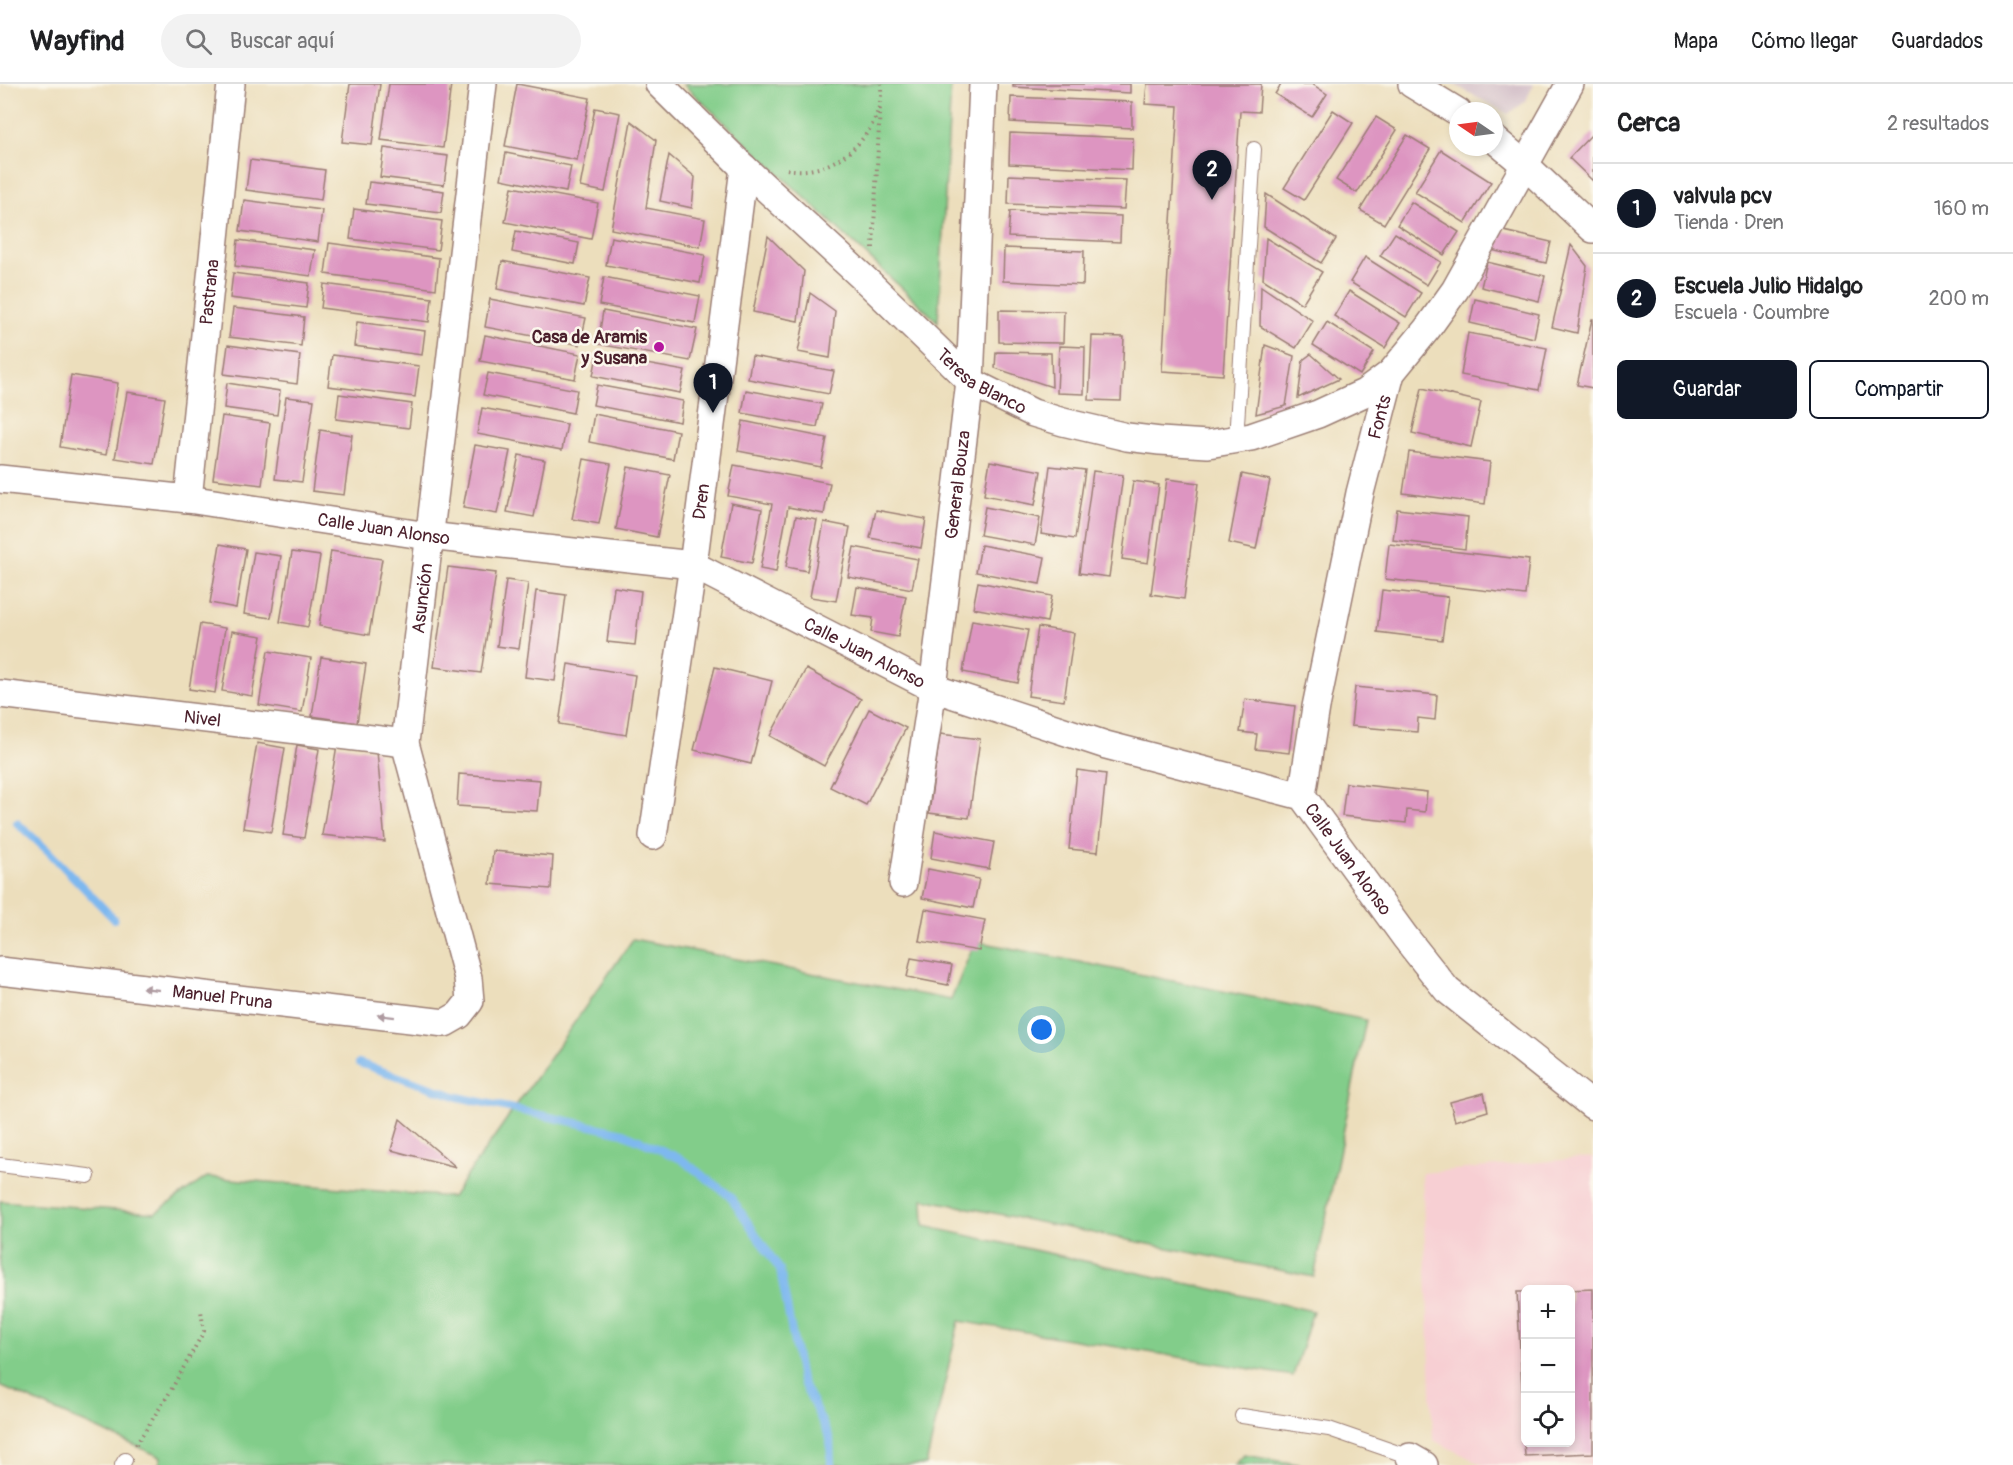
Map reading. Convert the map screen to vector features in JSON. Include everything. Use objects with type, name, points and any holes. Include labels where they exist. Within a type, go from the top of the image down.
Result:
[{"type":"street","name":"Pastrana","points":[[188,499],[231,84]]},
{"type":"street","name":"Asunción","points":[[445,1023],[459,1015],[470,1001],[468,978],[405,743],[483,84]]},
{"type":"street","name":"Teresa Blanco","points":[[659,84],[744,168],[871,285],[970,381],[1034,412],[1063,423],[1095,430],[1160,441],[1208,444],[1236,440],[1273,430],[1347,402],[1364,393],[1391,373]]},
{"type":"street","name":"General Bouza","points":[[903,883],[933,688],[970,381],[983,84]]},
{"type":"street","points":[[1412,84],[1449,107]]},
{"type":"street","name":"Fonts","points":[[1302,796],[1316,707],[1360,493],[1391,373],[1455,290],[1570,84]]},
{"type":"street","points":[[1503,147],[1593,229]]},
{"type":"street","name":"Dren","points":[[653,836],[693,565],[744,168]]},
{"type":"street","name":"Calle Juan Alonso","points":[[0,478],[188,499],[428,536],[693,565],[933,688],[1106,745],[1302,796],[1405,938],[1447,990],[1593,1106]]},
{"type":"street","name":"Nivel","points":[[0,694],[405,743]]},
{"type":"street","name":"Manuel Pruna","points":[[0,971],[445,1023]]},
{"type":"lane","points":[[1236,440],[1254,150]]},
{"type":"lane","points":[[0,1165],[87,1176]]},
{"type":"lane","points":[[1242,1416],[1329,1429],[1417,1461]]},
{"type":"path","points":[[871,285],[881,84]]},
{"type":"path","points":[[779,167],[791,170],[817,168],[842,158],[862,140],[876,118],[881,92]]},
{"type":"path","points":[[124,1463],[170,1392],[204,1331],[201,1311]]},
{"type":"shaded area","points":[[1453,84],[1534,84],[1525,102],[1508,114],[1503,111],[1503,102],[1486,102]]},
{"type":"shaded area","points":[[1593,1157],[1593,1465],[1483,1465],[1433,1440],[1422,1173]]},
{"type":"green space","points":[[683,84],[951,84],[938,322]]},
{"type":"green space","points":[[633,939],[951,1000],[975,941],[1366,1020],[1314,1277],[923,1199],[924,1226],[1313,1311],[1293,1376],[959,1321],[926,1465],[159,1465],[161,1457],[0,1386],[0,1201],[155,1213],[207,1177],[452,1197]]},
{"type":"green space","points":[[1244,1455],[1303,1465],[1235,1465]]},
{"type":"building","points":[[350,84],[380,84],[372,145],[342,142]]},
{"type":"building","points":[[389,84],[451,84],[443,148],[381,140]]},
{"type":"building","points":[[517,84],[590,98],[577,160],[505,146]]},
{"type":"building","points":[[1013,84],[1130,84],[1130,93],[1013,87]]},
{"type":"building","points":[[1147,84],[1261,84],[1259,112],[1240,111],[1223,375],[1162,371],[1178,106],[1145,104]]},
{"type":"building","points":[[1281,84],[1312,84],[1327,94],[1312,117],[1275,94]]},
{"type":"building","points":[[1011,97],[1132,102],[1132,128],[1010,122]]},
{"type":"building","points":[[595,108],[620,113],[605,192],[580,187]]},
{"type":"building","points":[[1333,110],[1353,123],[1304,200],[1284,188]]},
{"type":"building","points":[[1376,117],[1397,130],[1357,193],[1336,180]]},
{"type":"building","points":[[631,121],[656,140],[646,208],[705,219],[700,247],[611,229]]},
{"type":"building","points":[[1010,133],[1133,138],[1132,170],[1009,164]]},
{"type":"building","points":[[1593,133],[1593,181],[1569,158]]},
{"type":"building","points":[[1407,135],[1430,149],[1384,224],[1360,210]]},
{"type":"building","points":[[384,148],[448,156],[444,185],[380,177]]},
{"type":"building","points":[[1441,150],[1491,182],[1465,223],[1415,192]]},
{"type":"building","points":[[506,153],[571,166],[566,192],[501,179]]},
{"type":"building","points":[[669,155],[695,177],[692,208],[660,201]]},
{"type":"building","points":[[250,160],[325,170],[321,200],[246,190]]},
{"type":"building","points":[[1009,175],[1126,180],[1124,209],[1008,204]]},
{"type":"building","points":[[369,182],[444,191],[441,213],[366,204]]},
{"type":"building","points":[[512,187],[598,203],[591,239],[505,222]]},
{"type":"building","points":[[1266,194],[1336,239],[1321,263],[1264,227]]},
{"type":"building","points":[[244,200],[322,210],[318,242],[240,231]]},
{"type":"building","points":[[1411,202],[1459,232],[1444,255],[1397,225]]},
{"type":"building","points":[[354,209],[442,221],[438,250],[350,239]]},
{"type":"building","points":[[1010,211],[1121,216],[1120,242],[1008,237]]},
{"type":"building","points":[[1495,229],[1551,242],[1546,263],[1491,250]]},
{"type":"building","points":[[516,231],[579,243],[575,264],[512,252]]},
{"type":"building","points":[[1395,233],[1441,262],[1427,285],[1380,256]]},
{"type":"building","points":[[768,236],[804,271],[798,321],[753,312]]},
{"type":"building","points":[[611,237],[705,255],[700,283],[606,265]]},
{"type":"building","points":[[1266,238],[1322,272],[1302,304],[1263,279]]},
{"type":"building","points":[[238,240],[315,250],[311,276],[235,266]]},
{"type":"building","points":[[329,243],[439,258],[436,289],[325,274]]},
{"type":"building","points":[[1571,245],[1587,266],[1577,333],[1552,327]]},
{"type":"building","points":[[1004,248],[1084,251],[1083,285],[1003,281]]},
{"type":"building","points":[[1365,257],[1421,293],[1406,317],[1350,282]]},
{"type":"building","points":[[502,261],[590,278],[584,306],[497,289]]},
{"type":"building","points":[[1487,262],[1545,276],[1539,301],[1481,287]]},
{"type":"building","points":[[233,273],[309,283],[306,308],[230,298]]},
{"type":"building","points":[[604,277],[700,296],[695,323],[599,305]]},
{"type":"building","points":[[324,284],[432,298],[429,322],[321,308]]},
{"type":"building","points":[[1261,286],[1313,321],[1296,348],[1260,326]]},
{"type":"building","points":[[1349,291],[1400,323],[1385,348],[1334,316]]},
{"type":"building","points":[[810,293],[835,311],[830,358],[798,352]]},
{"type":"building","points":[[490,299],[586,318],[580,345],[485,327]]},
{"type":"building","points":[[1475,299],[1539,314],[1534,338],[1470,323]]},
{"type":"building","points":[[233,308],[304,317],[301,346],[229,337]]},
{"type":"building","points":[[999,310],[1064,311],[1063,343],[999,342]]},
{"type":"building","points":[[603,311],[697,329],[690,361],[598,344]]},
{"type":"building","points":[[1593,319],[1593,388],[1577,385]]},
{"type":"building","points":[[357,322],[425,331],[422,355],[354,346]]},
{"type":"building","points":[[1327,322],[1374,352],[1360,375],[1313,345]]},
{"type":"building","points":[[1468,333],[1547,348],[1539,390],[1461,375]]},
{"type":"building","points":[[485,335],[580,354],[575,379],[480,361]]},
{"type":"building","points":[[1092,336],[1124,337],[1121,401],[1089,400]]},
{"type":"building","points":[[228,345],[300,355],[297,384],[224,374]]},
{"type":"building","points":[[1265,345],[1294,356],[1286,406],[1256,414]]},
{"type":"building","points":[[1059,346],[1085,347],[1084,394],[1057,393]]},
{"type":"building","points":[[996,352],[1051,353],[1052,387],[995,368]]},
{"type":"building","points":[[1311,354],[1339,379],[1298,398],[1303,360]]},
{"type":"building","points":[[332,355],[419,366],[415,397],[328,386]]},
{"type":"building","points":[[597,355],[685,371],[680,393],[593,376]]},
{"type":"building","points":[[752,356],[834,371],[829,394],[748,379]]},
{"type":"building","points":[[488,373],[577,390],[573,413],[483,395]]},
{"type":"building","points":[[71,375],[118,383],[106,455],[60,447]]},
{"type":"building","points":[[227,383],[280,391],[277,415],[224,408]]},
{"type":"building","points":[[597,385],[683,401],[680,422],[593,405]]},
{"type":"building","points":[[1422,388],[1481,402],[1471,447],[1412,433]]},
{"type":"building","points":[[746,390],[822,404],[817,427],[742,413]]},
{"type":"building","points":[[127,392],[165,398],[154,464],[115,458]]},
{"type":"building","points":[[339,394],[412,404],[409,428],[336,419]]},
{"type":"building","points":[[286,397],[314,400],[302,482],[275,479]]},
{"type":"building","points":[[482,408],[567,424],[562,450],[477,434]]},
{"type":"building","points":[[594,414],[678,431],[673,459],[589,442]]},
{"type":"building","points":[[222,416],[270,423],[262,485],[213,479]]},
{"type":"building","points":[[743,421],[827,438],[821,467],[738,451]]},
{"type":"building","points":[[320,430],[352,435],[344,495],[312,491]]},
{"type":"building","points":[[475,445],[510,451],[497,514],[463,508]]},
{"type":"building","points":[[1409,452],[1490,462],[1485,504],[1403,493]]},
{"type":"building","points":[[519,455],[545,460],[534,517],[507,512]]},
{"type":"building","points":[[584,459],[611,464],[599,524],[572,519]]},
{"type":"building","points":[[990,461],[1041,471],[1035,505],[984,495]]},
{"type":"building","points":[[734,465],[830,483],[824,514],[788,507],[776,572],[760,569],[772,504],[728,496]]},
{"type":"building","points":[[1050,466],[1085,470],[1075,539],[1041,534]]},
{"type":"building","points":[[628,467],[670,475],[657,537],[616,529]]},
{"type":"building","points":[[1093,471],[1123,475],[1109,577],[1079,573]]},
{"type":"building","points":[[1242,474],[1270,480],[1256,549],[1229,543]]},
{"type":"building","points":[[1167,479],[1199,483],[1184,599],[1151,594]]},
{"type":"building","points":[[1133,481],[1159,485],[1148,563],[1122,559]]},
{"type":"building","points":[[731,503],[762,509],[752,563],[721,557]]},
{"type":"building","points":[[985,507],[1040,518],[1035,545],[980,535]]},
{"type":"building","points":[[1397,509],[1468,517],[1465,549],[1393,540]]},
{"type":"building","points":[[876,510],[926,519],[921,548],[870,538]]},
{"type":"building","points":[[796,516],[817,520],[807,571],[786,567]]},
{"type":"building","points":[[824,522],[850,527],[836,601],[810,597]]},
{"type":"building","points":[[220,544],[246,549],[236,608],[210,603]]},
{"type":"building","points":[[1389,544],[1529,560],[1525,595],[1385,579]]},
{"type":"building","points":[[981,545],[1045,557],[1040,584],[976,572]]},
{"type":"building","points":[[854,547],[918,559],[912,589],[848,577]]},
{"type":"building","points":[[331,551],[382,559],[369,635],[319,626]]},
{"type":"building","points":[[254,552],[281,556],[271,618],[244,614]]},
{"type":"building","points":[[292,552],[320,556],[308,627],[280,622]]},
{"type":"building","points":[[448,567],[496,573],[481,673],[434,667]]},
{"type":"building","points":[[506,580],[528,583],[519,649],[497,646]]},
{"type":"building","points":[[978,582],[1052,596],[1047,622],[973,608]]},
{"type":"building","points":[[614,587],[641,591],[635,645],[607,642]]},
{"type":"building","points":[[857,587],[906,596],[898,637],[871,632],[873,618],[852,615]]},
{"type":"building","points":[[1382,590],[1448,597],[1442,640],[1377,632]]},
{"type":"building","points":[[536,591],[566,595],[555,681],[525,677]]},
{"type":"building","points":[[972,620],[1028,630],[1018,683],[963,672]]},
{"type":"building","points":[[200,624],[225,628],[215,693],[189,689]]},
{"type":"building","points":[[1038,627],[1074,633],[1064,701],[1028,696]]},
{"type":"building","points":[[232,631],[262,636],[252,696],[222,691]]},
{"type":"building","points":[[268,651],[311,658],[302,712],[259,705]]},
{"type":"building","points":[[321,657],[366,664],[357,723],[312,716]]},
{"type":"building","points":[[568,664],[635,675],[626,735],[559,724]]},
{"type":"building","points":[[715,667],[772,681],[751,764],[694,750]]},
{"type":"building","points":[[806,669],[861,699],[824,766],[770,736]]},
{"type":"building","points":[[1355,687],[1437,695],[1435,720],[1418,718],[1417,732],[1351,726]]},
{"type":"building","points":[[1245,699],[1295,706],[1289,753],[1255,749],[1257,734],[1240,732]]},
{"type":"building","points":[[869,709],[906,728],[866,805],[830,787]]},
{"type":"building","points":[[940,734],[980,739],[969,818],[929,813]]},
{"type":"building","points":[[257,743],[285,748],[271,832],[243,828]]},
{"type":"building","points":[[297,745],[319,749],[304,838],[283,835]]},
{"type":"building","points":[[337,745],[377,751],[385,842],[322,835]]},
{"type":"building","points":[[1077,770],[1106,774],[1098,852],[1069,849]]},
{"type":"building","points":[[459,774],[540,780],[537,811],[457,806]]},
{"type":"building","points":[[1346,783],[1427,792],[1425,812],[1407,810],[1406,823],[1342,816]]},
{"type":"building","points":[[935,831],[994,842],[989,869],[931,858]]},
{"type":"building","points":[[493,851],[553,856],[551,889],[490,884]]},
{"type":"building","points":[[928,869],[979,879],[973,908],[922,898]]},
{"type":"building","points":[[925,909],[985,920],[979,951],[919,941]]},
{"type":"building","points":[[911,958],[952,965],[948,985],[907,977]]},
{"type":"building","points":[[1484,1093],[1488,1111],[1455,1121],[1450,1102]]},
{"type":"building","points":[[400,1119],[456,1167],[391,1150]]},
{"type":"building","points":[[1593,1289],[1593,1453],[1525,1456],[1524,1447],[1575,1447],[1575,1290]]},
{"type":"building","points":[[1517,1292],[1521,1292],[1521,1368]]},
{"type":"waterway","points":[[17,823],[47,850],[114,919]]},
{"type":"waterway","points":[[359,1063],[458,1097],[623,1133],[681,1159],[730,1196],[780,1270],[801,1379],[830,1438],[831,1465]]},
{"type":"place","name":"Escuela Julio Hidalgo","points":[[1212,200]]},
{"type":"place","name":"Casa de Aramis y Susana","points":[[659,347]]},
{"type":"place","name":"valvula pcv","points":[[713,413]]}]
